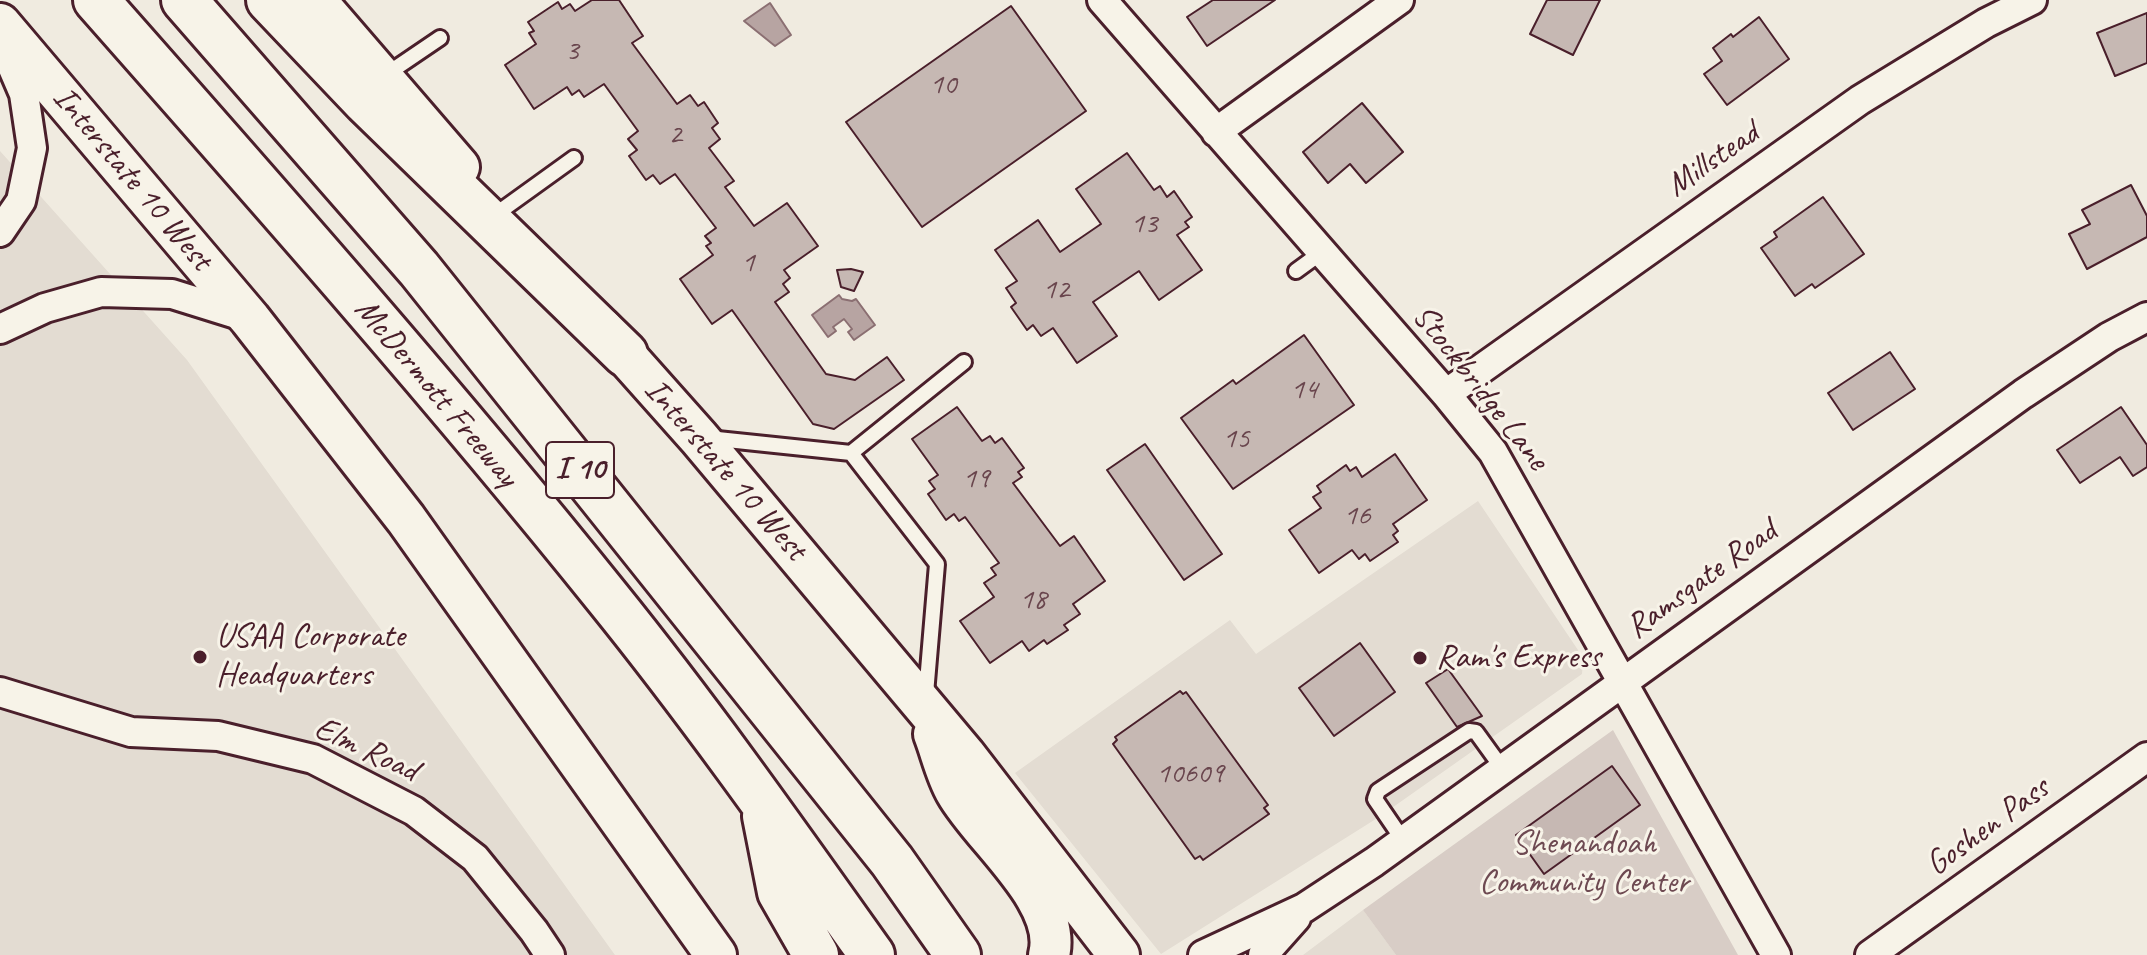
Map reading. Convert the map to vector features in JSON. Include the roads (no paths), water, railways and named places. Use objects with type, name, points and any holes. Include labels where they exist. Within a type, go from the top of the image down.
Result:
[{"type":"highway","name":"McDermott Freeway","points":[[96,0],[397,346],[608,598],[762,802],[872,955]]},
{"type":"highway","name":"McDermott Freeway","points":[[184,0],[419,269],[892,861],[958,955]]},
{"type":"highway","points":[[269,0],[366,102],[625,354]]},
{"type":"highway","points":[[762,802],[780,892],[816,955]]},
{"type":"main road","name":"Interstate 10 West","points":[[315,0],[699,438],[924,706],[1118,950]]},
{"type":"main road","name":"Interstate 10 West","points":[[0,24],[250,319],[415,531],[716,955]]},
{"type":"main road","points":[[924,706],[956,792],[1037,898],[1053,942],[1049,955]]},
{"type":"street","name":"Stockbridge Lane","points":[[1102,0],[1493,452],[1776,955]]},
{"type":"street","points":[[1216,132],[1399,0]]},
{"type":"street","name":"Millstead","points":[[1446,394],[1860,100],[1986,23],[2032,0]]},
{"type":"street","points":[[0,37],[24,94],[32,148],[21,201],[0,232]]},
{"type":"street","points":[[0,329],[45,308],[101,292],[172,294],[250,319]]},
{"type":"street","name":"Ramsgate Road","points":[[1203,955],[1304,908],[2023,394],[2109,337],[2147,317]]},
{"type":"street","name":"Elm Road","points":[[0,692],[131,732],[218,736],[313,759],[414,811],[475,858],[550,955]]},
{"type":"street","name":"Goshen Pass","points":[[1870,955],[2147,757]]},
{"type":"street","name":"Ramsgate Road","points":[[1263,955],[1304,908]]},
{"type":"lane","points":[[381,78],[440,38]]},
{"type":"lane","points":[[499,212],[574,158]]},
{"type":"lane","points":[[1296,271],[1322,252]]},
{"type":"lane","points":[[699,438],[851,453],[964,362]]},
{"type":"lane","points":[[851,453],[937,564],[924,706]]},
{"type":"lane","points":[[1403,840],[1375,799],[1378,791],[1473,731],[1502,768]]},
{"type":"place","name":"USAA Corporate Headquarters","points":[[200,657]]},
{"type":"place","name":"Ram's Express","points":[[1420,658]]},
{"type":"park label","name":"Shenandoah Community Center","points":[[1584,864]]}]
